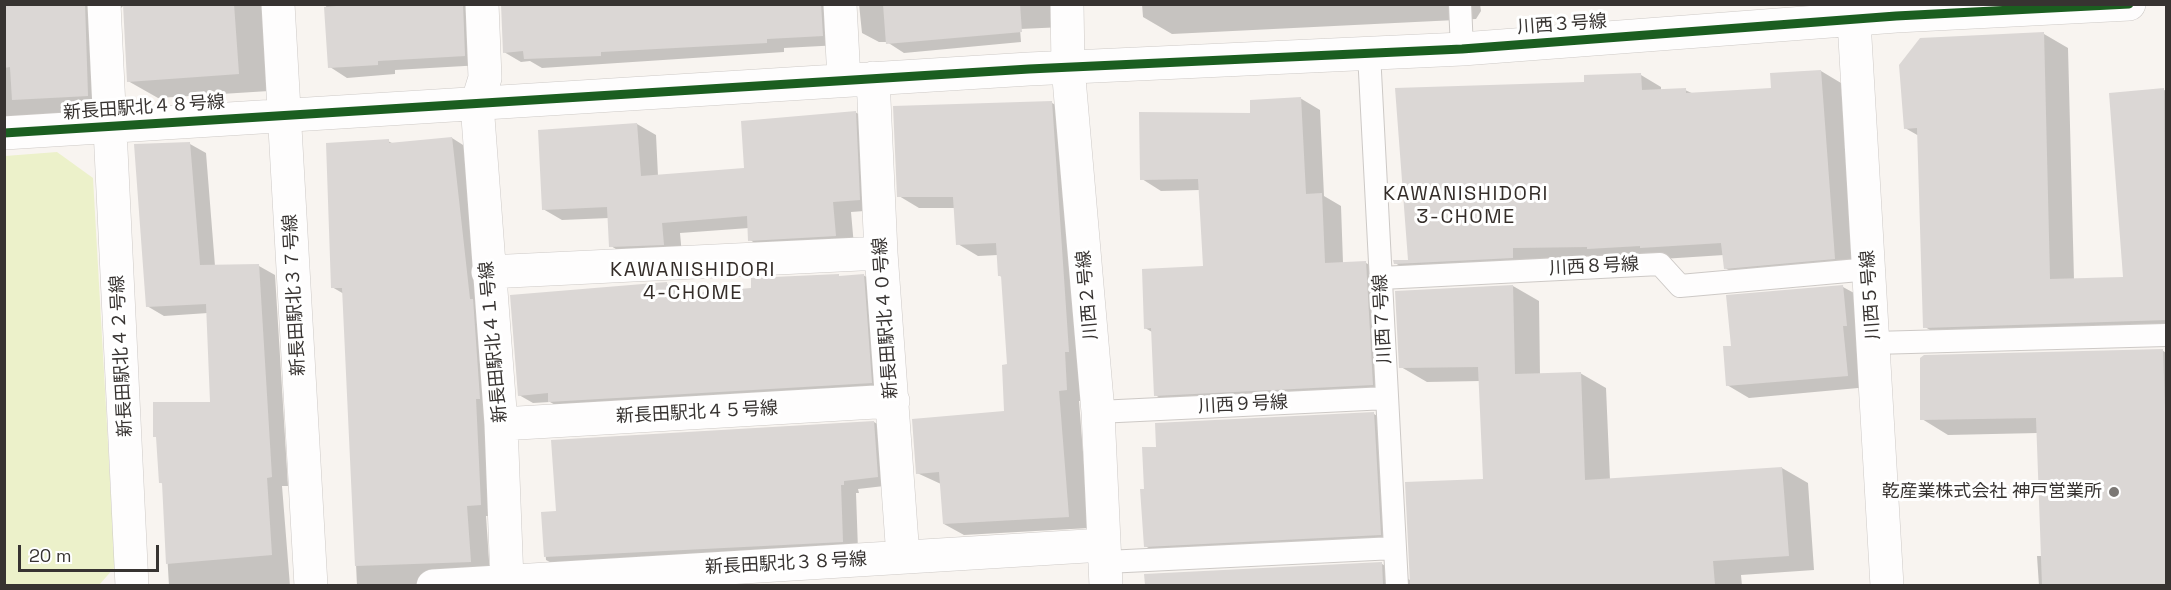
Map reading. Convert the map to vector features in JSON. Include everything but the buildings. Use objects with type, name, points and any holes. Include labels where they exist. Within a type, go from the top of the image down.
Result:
[{"type":"street","name":"新長田駅北４２号線","points":[[104,4],[132,585]]},
{"type":"street","name":"新長田駅北３７号線","points":[[278,4],[311,585]]},
{"type":"street","name":"新長田駅北４１号線","points":[[482,4],[485,78],[477,104],[501,424],[507,581]]},
{"type":"street","name":"新長田駅北４０号線","points":[[840,4],[858,79],[881,253],[903,557]]},
{"type":"street","name":"川西２号線","points":[[1067,4],[1068,66],[1098,412],[1105,564]]},
{"type":"street","name":"川西３号線","points":[[858,79],[1068,66],[1462,49],[1853,13],[1896,16],[2129,4]]},
{"type":"street","name":"川西５号線","points":[[1853,13],[1887,585]]},
{"type":"street","name":"新長田駅北４８号線","points":[[4,133],[858,79]]},
{"type":"street","points":[[488,272],[881,253]]},
{"type":"street","name":"新長田駅北４５号線","points":[[501,424],[893,401]]},
{"type":"street","name":"新長田駅北３８号線","points":[[433,585],[903,557],[1105,564]]},
{"type":"lane","points":[[1460,4],[1462,49]]},
{"type":"lane","name":"川西７号線","points":[[1369,52],[1397,585]]},
{"type":"lane","name":"川西８号線","points":[[1381,278],[1660,264],[1680,286],[1870,269]]},
{"type":"lane","points":[[1874,343],[2166,335]]},
{"type":"lane","name":"川西９号線","points":[[1098,412],[1387,398]]},
{"type":"lane","points":[[1105,564],[1395,548]]},
{"type":"green space","points":[[57,152],[93,178],[115,567],[99,585],[5,586],[5,156]]},
{"type":"cycle path","points":[[4,133],[1029,69],[1462,49],[1896,16],[2129,4]]},
{"type":"place","name":"乾産業株式会社 神戸営業所","points":[[2114,492]]},
{"type":"district","name":"KAWANISHIDORI 3-CHOME","points":[[1466,206]]},
{"type":"district","name":"KAWANISHIDORI 4-CHOME","points":[[693,282]]}]
